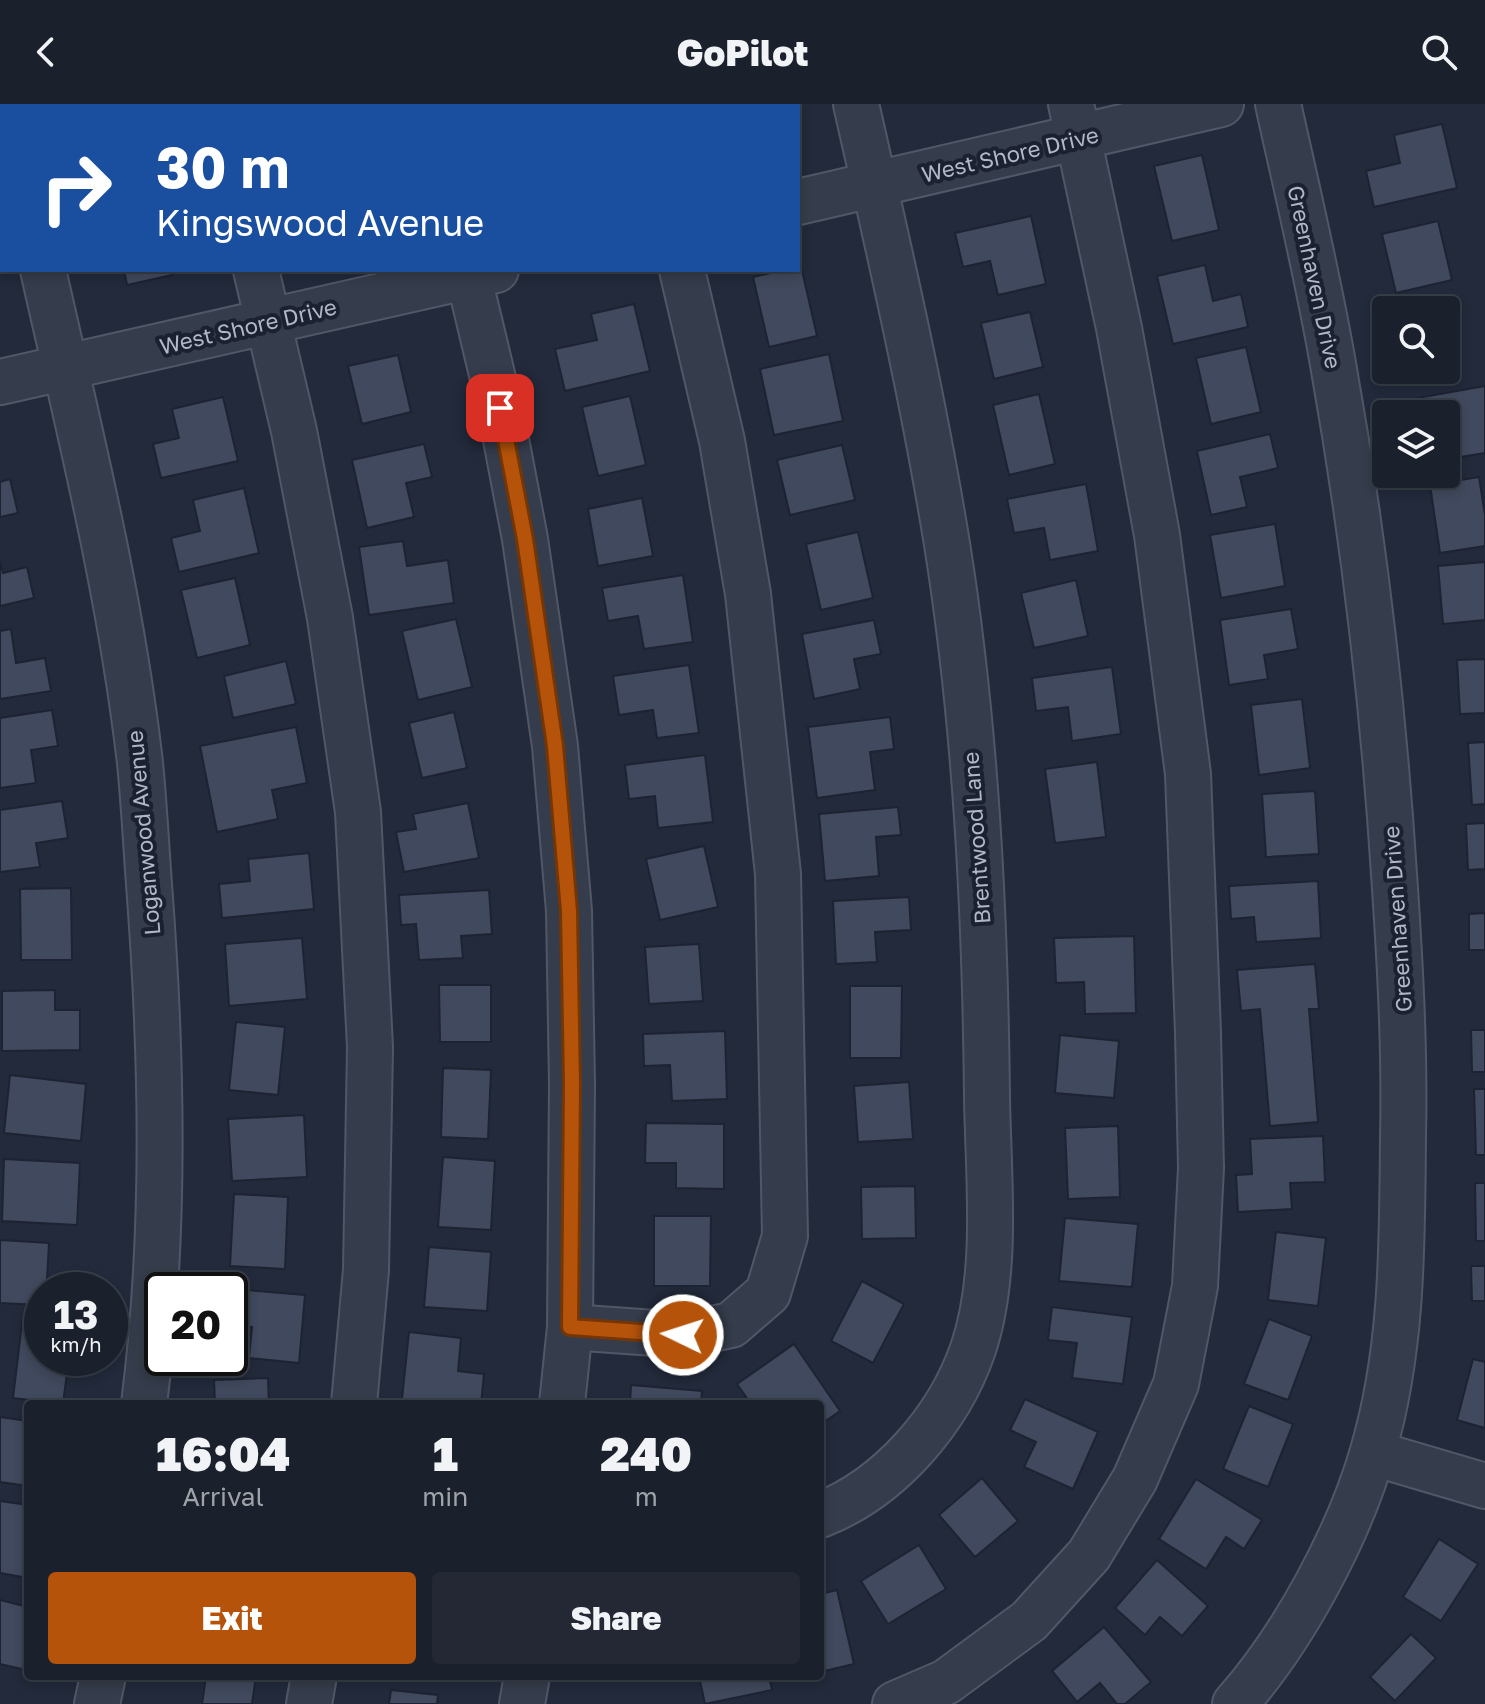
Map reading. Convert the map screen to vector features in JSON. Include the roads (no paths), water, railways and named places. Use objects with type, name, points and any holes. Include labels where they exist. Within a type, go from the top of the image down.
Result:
[{"type":"street","name":"Brentwood Lane","points":[[824,1513],[871,1486],[916,1448],[950,1399],[973,1348],[986,1288],[989,1224],[986,994],[972,761],[961,651],[947,544],[926,432],[856,104]]},
{"type":"street","name":"West Shore Drive","points":[[800,202],[874,185],[1075,121],[1221,104]]},
{"type":"street","name":"Greenhaven Drive","points":[[1235,1704],[1288,1632],[1337,1546],[1373,1453],[1393,1366],[1401,1267],[1403,1023],[1386,752],[1371,611],[1335,376],[1278,104]]},
{"type":"street","points":[[895,1704],[946,1682],[1029,1621],[1089,1555],[1135,1479],[1176,1384],[1195,1286],[1200,1138],[1188,774],[1157,535],[1119,328],[1075,121]]},
{"type":"street","name":"Loganwood Avenue","points":[[43,272],[109,570],[137,748],[154,951],[160,1148],[154,1296],[144,1400]]},
{"type":"street","points":[[256,272],[294,431],[330,618],[358,812],[370,1047],[366,1270],[354,1400]]},
{"type":"street","name":"West Shore Drive","points":[[0,382],[477,272]]},
{"type":"street","points":[[477,272],[525,539],[555,746],[569,911],[572,1084],[570,1327],[562,1400]]},
{"type":"street","points":[[570,1327],[683,1335],[731,1325],[768,1293],[785,1236],[777,858],[748,594],[722,441],[682,272]]},
{"type":"street","points":[[1373,1453],[1485,1486]]},
{"type":"street","points":[[97,1704],[102,1680]]},
{"type":"street","points":[[309,1704],[313,1680]]},
{"type":"street","points":[[522,1704],[526,1680]]}]
